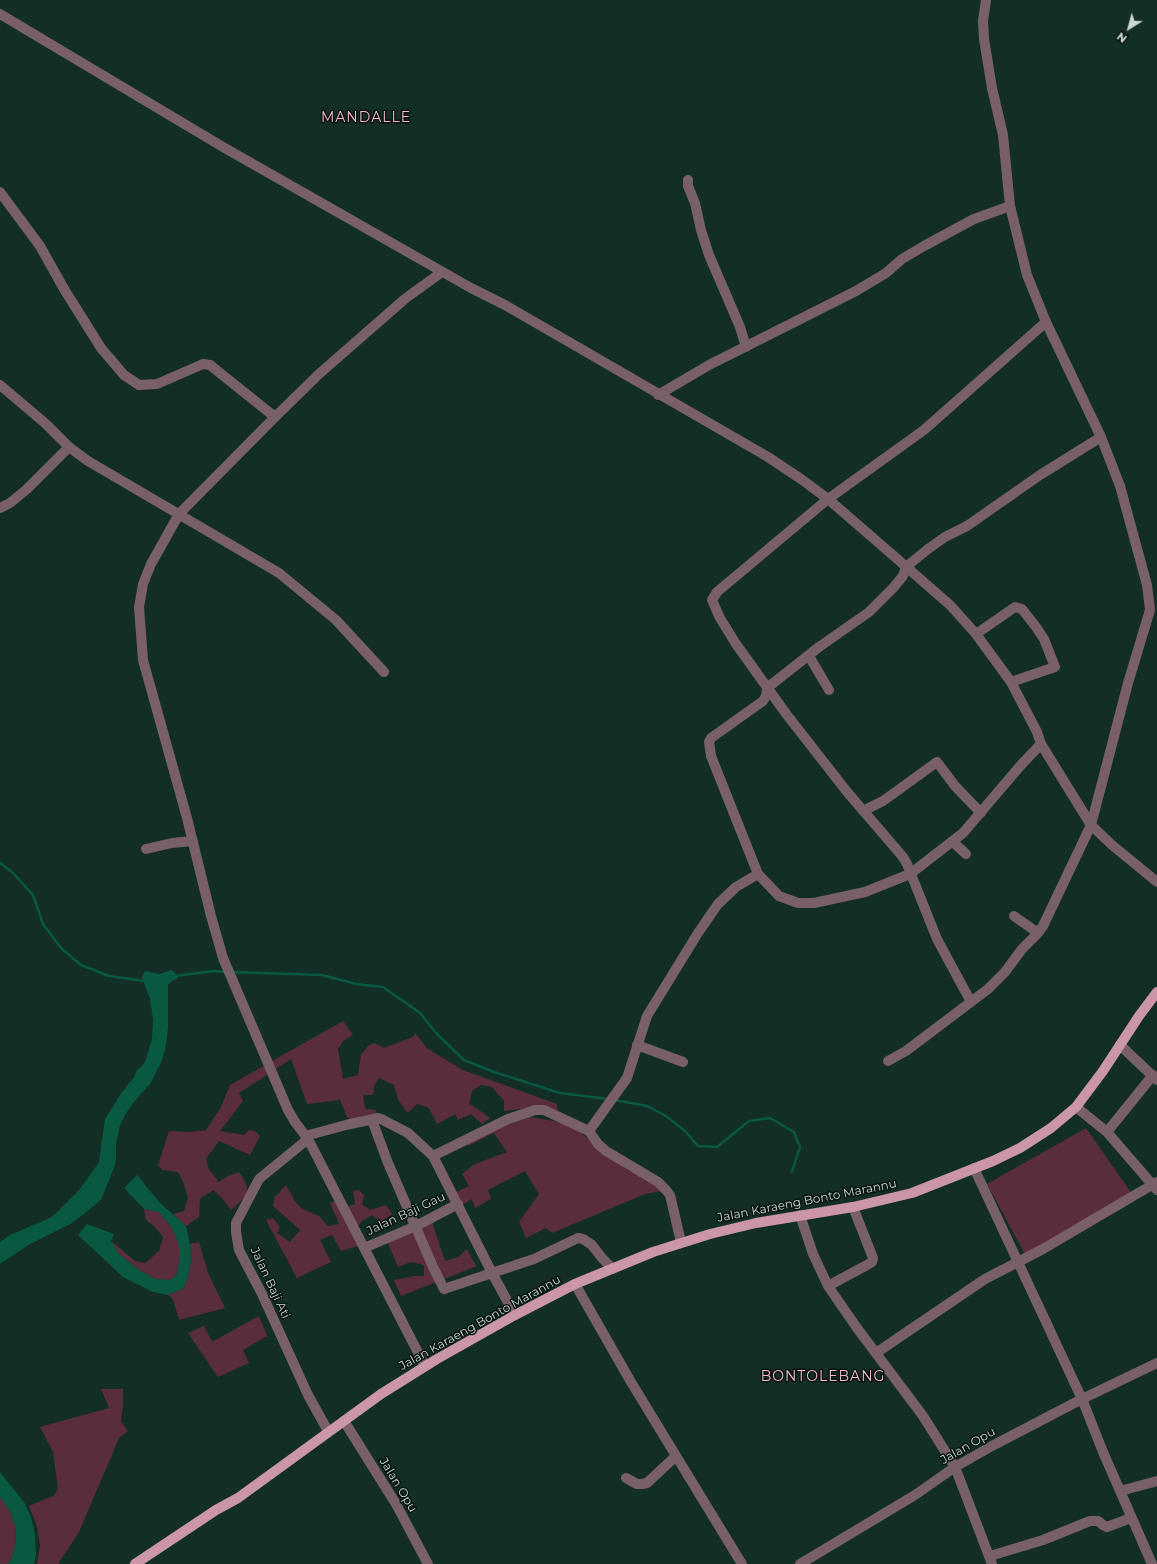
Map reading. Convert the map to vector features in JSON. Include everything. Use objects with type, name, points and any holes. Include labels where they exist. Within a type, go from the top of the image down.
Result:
[{"type":"main road","name":"Jalan Karaeng Bonto Marannu","points":[[135,1564],[238,1498],[369,1402],[425,1366],[515,1315],[575,1284],[681,1242],[756,1223],[853,1207],[912,1193],[1005,1156],[1031,1142],[1076,1107],[1104,1071],[1157,992]]},
{"type":"street","points":[[888,1061],[906,1051],[988,988],[1005,972],[1022,949],[1038,933],[1054,905],[1092,824],[1128,683],[1150,610],[1147,585],[1120,486],[1101,437],[1046,322],[1027,275],[1010,206],[1003,134],[992,88],[984,38],[983,21],[986,0]]},
{"type":"street","points":[[0,14],[223,147],[442,272],[504,305],[768,457],[828,499],[950,605],[976,634],[1011,682],[1037,732],[1041,744],[1092,824],[1112,845],[1157,882]]},
{"type":"street","points":[[688,180],[688,187],[695,203],[701,230],[709,255],[738,322],[746,347]]},
{"type":"street","points":[[0,192],[36,240],[64,289],[101,348],[124,375],[139,385],[157,384],[203,364],[210,365],[275,417]]},
{"type":"street","points":[[658,395],[683,379],[866,285],[924,246],[974,219],[1010,206]]},
{"type":"street","points":[[425,1366],[306,1137],[288,1110],[223,958],[193,841],[143,660],[139,622],[140,597],[147,574],[179,514],[275,417],[364,333],[406,298],[442,272]]},
{"type":"street","points":[[971,1002],[937,939],[903,857],[823,762],[767,688],[736,644],[720,618],[712,600],[717,592],[828,499],[924,430],[1046,322]]},
{"type":"street","points":[[0,385],[46,424],[69,447],[109,474],[279,573],[336,620],[384,672]]},
{"type":"street","points":[[1041,744],[1021,765],[981,813],[953,842],[910,874],[864,892],[814,903],[798,903],[779,896],[758,874],[711,756],[709,742],[714,736],[763,701],[766,696],[767,688],[819,647],[869,612],[894,588],[903,576],[906,566],[934,545],[967,526],[1040,475],[1101,437]]},
{"type":"street","points":[[0,508],[10,504],[27,489],[69,447]]},
{"type":"street","points":[[976,634],[1015,607],[1022,609],[1036,627],[1044,639],[1055,667],[1011,682]]},
{"type":"street","points":[[809,656],[829,690]]},
{"type":"street","points":[[863,811],[883,801],[937,762],[955,786],[981,813]]},
{"type":"street","points":[[146,848],[193,841]]},
{"type":"street","points":[[953,842],[966,854]]},
{"type":"street","points":[[589,1131],[627,1078],[647,1016],[698,933],[718,904],[736,887],[758,874]]},
{"type":"street","points":[[1014,916],[1038,933]]},
{"type":"street","points":[[638,1045],[683,1062]]},
{"type":"street","points":[[1107,1132],[1155,1078],[1120,1046]]},
{"type":"street","points":[[876,1353],[975,1285],[1156,1185],[1107,1132],[1076,1107]]},
{"type":"street","points":[[433,1156],[508,1119],[536,1110],[548,1112],[589,1131],[598,1144],[606,1151],[658,1182],[670,1195],[681,1242]]},
{"type":"street","points":[[306,1137],[378,1118],[388,1121],[408,1133],[433,1156],[492,1274],[515,1315]]},
{"type":"street","points":[[372,1120],[388,1163],[444,1289],[534,1259],[578,1238],[583,1238],[592,1244],[602,1258],[613,1269]]},
{"type":"street","name":"Jalan Baji Ati","points":[[306,1137],[259,1179],[236,1223],[236,1232],[239,1250],[262,1294],[308,1395],[328,1431]]},
{"type":"street","points":[[974,1168],[1082,1399],[1102,1452],[1152,1564]]},
{"type":"street","name":"Jalan Baji Gau","points":[[364,1248],[416,1226],[458,1204]]},
{"type":"street","points":[[828,1286],[872,1262],[873,1258],[853,1207]]},
{"type":"street","points":[[800,1215],[813,1254],[828,1286],[856,1328],[924,1416],[955,1467],[991,1560],[1090,1521],[1098,1521],[1103,1526],[1107,1527],[1131,1518]]},
{"type":"street","points":[[575,1284],[676,1456],[742,1564]]},
{"type":"street","name":"Jalan Opu","points":[[800,1564],[914,1495],[955,1467],[992,1446],[1082,1399],[1157,1363]]},
{"type":"street","name":"Jalan Opu","points":[[344,1421],[396,1504],[428,1564]]},
{"type":"street","points":[[626,1478],[637,1484],[646,1483],[676,1456]]},
{"type":"street","points":[[1120,1491],[1157,1481]]},
{"type":"shaded area","points":[[172,970],[177,975],[177,979],[168,985],[168,1029],[165,1050],[161,1063],[150,1084],[134,1102],[120,1125],[116,1144],[115,1165],[101,1200],[70,1224],[30,1244],[0,1264],[0,1242],[10,1235],[50,1218],[80,1189],[99,1162],[105,1119],[136,1072],[145,1062],[152,1039],[153,1020],[150,999],[142,978],[145,971],[159,974]]},
{"type":"shaded area","points":[[343,1021],[353,1035],[343,1041],[338,1049],[343,1079],[358,1075],[361,1055],[368,1046],[374,1043],[384,1048],[413,1037],[415,1033],[428,1049],[463,1070],[557,1104],[558,1113],[529,1108],[504,1111],[504,1101],[492,1087],[481,1085],[472,1091],[469,1103],[490,1118],[482,1124],[471,1114],[458,1120],[455,1114],[437,1124],[429,1108],[417,1104],[408,1113],[398,1100],[394,1085],[379,1078],[374,1086],[373,1095],[363,1095],[365,1109],[376,1110],[375,1119],[361,1116],[355,1123],[347,1117],[340,1100],[307,1104],[291,1059],[239,1093],[243,1101],[220,1131],[244,1135],[249,1130],[255,1131],[260,1136],[250,1155],[219,1141],[206,1159],[209,1169],[219,1182],[228,1176],[239,1172],[246,1183],[248,1194],[231,1210],[223,1199],[213,1190],[200,1199],[199,1217],[186,1226],[173,1214],[184,1211],[188,1198],[184,1184],[178,1172],[162,1170],[158,1165],[169,1131],[189,1132],[206,1130],[221,1107],[230,1085]]},
{"type":"shaded area","points":[[524,1116],[572,1124],[597,1147],[629,1171],[651,1179],[667,1190],[645,1194],[552,1233],[546,1228],[526,1238],[519,1222],[539,1194],[525,1171],[488,1190],[491,1199],[475,1208],[472,1199],[456,1209],[450,1195],[469,1186],[462,1174],[475,1164],[507,1152],[494,1133],[468,1146],[465,1138]]},
{"type":"shaded area","points":[[1086,1128],[1132,1194],[1025,1254],[987,1184]]},
{"type":"shaded area","points":[[137,1175],[159,1202],[186,1226],[191,1258],[189,1273],[184,1288],[168,1295],[153,1292],[123,1277],[78,1235],[87,1224],[114,1234],[111,1241],[118,1253],[139,1270],[155,1279],[170,1280],[177,1275],[179,1244],[172,1228],[159,1212],[144,1209],[124,1188]]},
{"type":"shaded area","points":[[286,1185],[295,1201],[302,1209],[319,1216],[328,1226],[339,1224],[330,1203],[338,1199],[343,1208],[355,1204],[353,1191],[359,1190],[364,1195],[362,1205],[371,1210],[386,1205],[392,1214],[381,1222],[372,1215],[362,1221],[352,1233],[362,1245],[341,1251],[332,1235],[320,1240],[331,1262],[297,1278],[266,1220],[273,1218],[280,1227],[277,1233],[290,1242],[300,1230],[273,1206],[274,1198]]},
{"type":"shaded area","points":[[144,1209],[159,1212],[172,1228],[179,1244],[177,1275],[170,1280],[155,1279],[139,1270],[118,1253],[111,1241],[135,1261],[145,1263],[159,1251],[163,1237],[154,1226],[146,1220]]},
{"type":"shaded area","points":[[432,1222],[445,1261],[458,1257],[467,1249],[477,1266],[401,1296],[394,1280],[414,1276],[424,1276],[424,1265],[411,1262],[398,1267],[387,1241]]},
{"type":"shaded area","points":[[199,1242],[208,1273],[225,1308],[179,1320],[173,1299],[168,1295],[184,1288],[189,1273],[191,1259],[190,1244]]},
{"type":"shaded area","points":[[259,1316],[267,1336],[243,1350],[249,1363],[218,1377],[188,1333],[204,1326],[212,1342]]},
{"type":"shaded area","points":[[101,1389],[123,1389],[121,1421],[128,1431],[119,1438],[79,1532],[58,1564],[37,1564],[40,1546],[37,1526],[29,1506],[53,1496],[58,1489],[53,1452],[40,1427],[109,1408]]},
{"type":"shaded area","points":[[0,1472],[24,1502],[31,1517],[35,1534],[36,1555],[34,1564],[8,1564],[14,1551],[16,1538],[15,1526],[10,1511],[0,1497]]},
{"type":"shaded area","points":[[0,1497],[10,1511],[15,1526],[16,1538],[14,1551],[8,1564],[0,1564]]},
{"type":"waterway","points":[[0,863],[12,872],[33,895],[43,924],[61,948],[81,965],[109,976],[145,981]]},
{"type":"waterway","points":[[175,976],[213,971],[226,972]]},
{"type":"waterway","points":[[231,972],[322,975],[356,984],[383,987],[420,1013],[437,1034],[464,1060],[494,1072],[560,1093],[608,1099]]},
{"type":"waterway","points":[[615,1100],[647,1106],[666,1116],[685,1131],[698,1146],[717,1147],[749,1121],[770,1118],[794,1132],[800,1147],[792,1172]]},
{"type":"district","name":"MANDALLE","points":[[366,118]]},
{"type":"district","name":"BONTOLEBANG","points":[[823,1377]]}]
